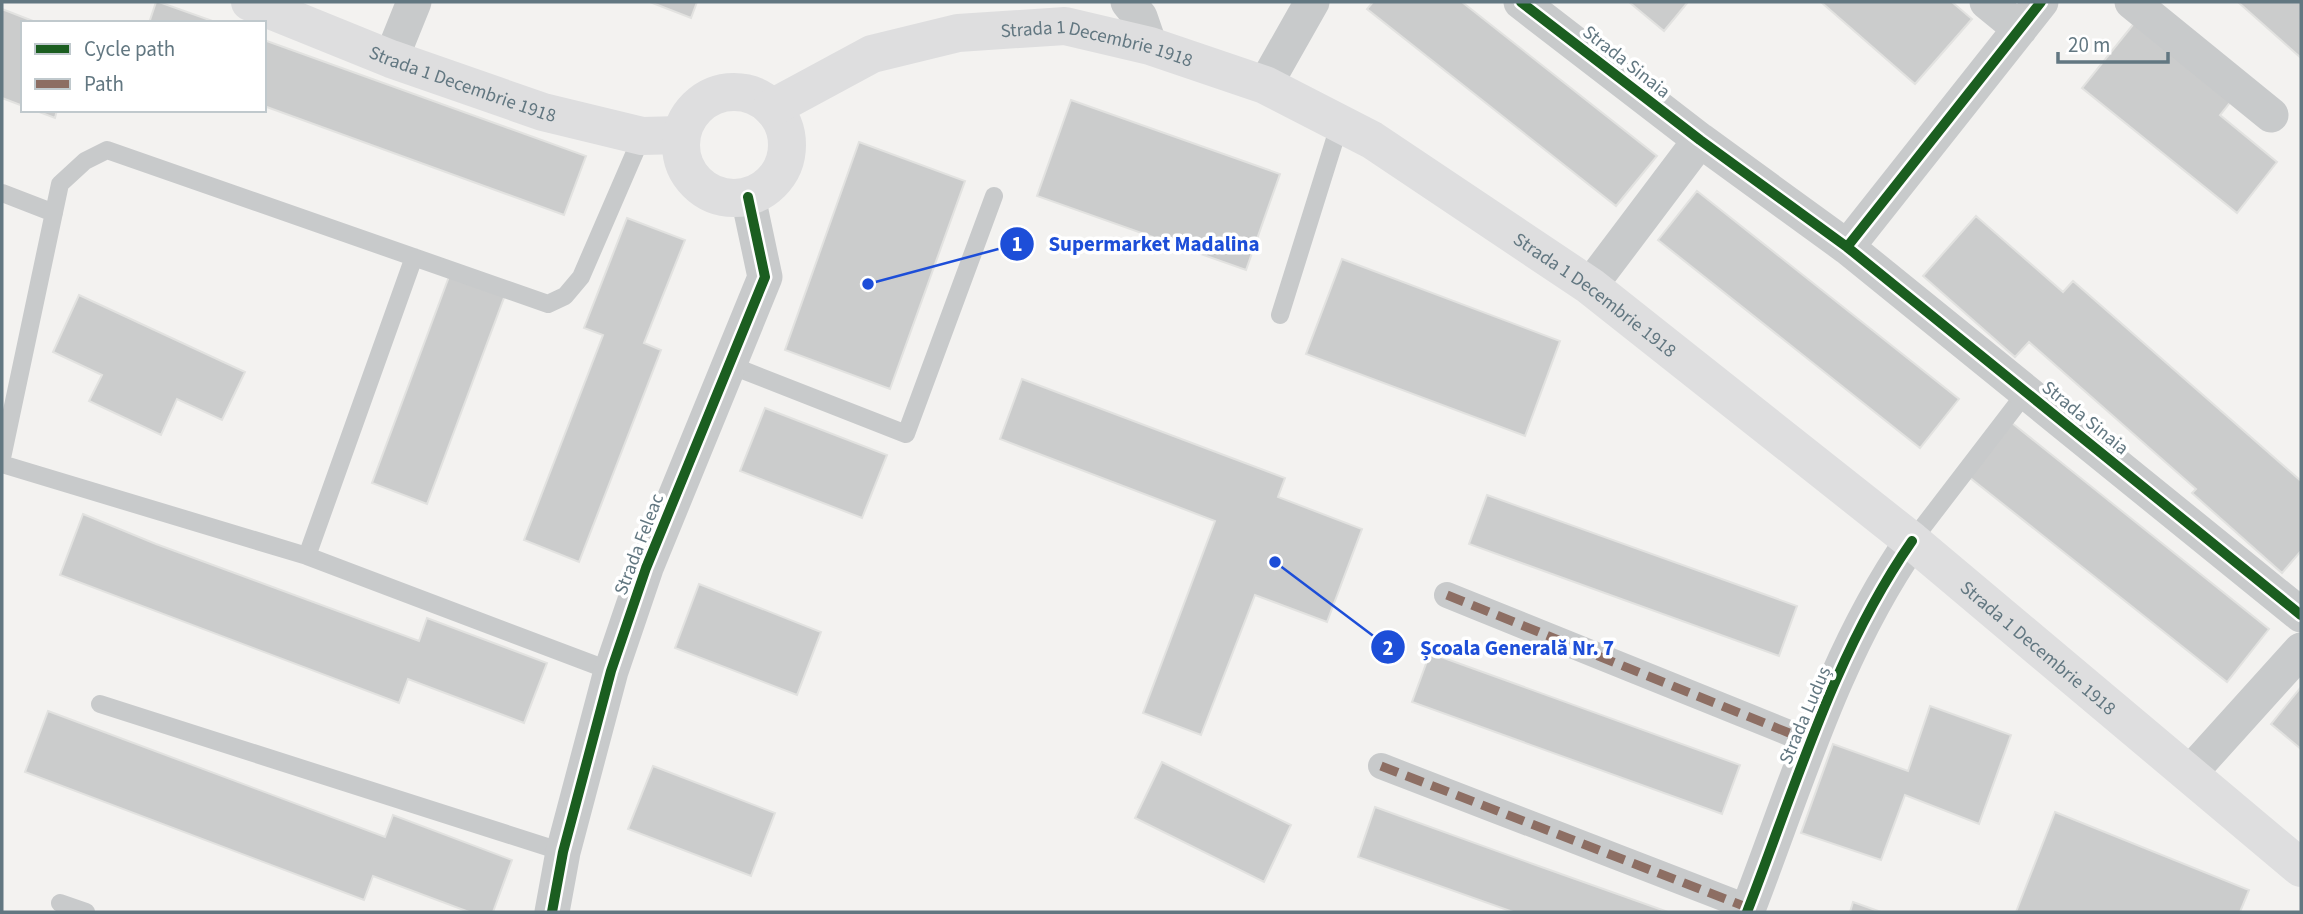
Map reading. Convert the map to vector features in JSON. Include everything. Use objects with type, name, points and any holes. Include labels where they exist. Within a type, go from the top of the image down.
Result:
[{"type":"main road","name":"Strada 1 Decembrie 1918","points":[[250,2],[391,59],[543,111],[642,136],[681,135]]},
{"type":"main road","name":"Strada 1 Decembrie 1918","points":[[772,108],[872,54],[958,33],[1065,26],[1150,46],[1265,85],[1372,140],[1590,286],[1912,541],[2301,868]]},
{"type":"main road","points":[[738,92],[756,97],[772,108],[783,122],[787,141],[786,159],[778,176],[765,189],[748,197],[727,199],[706,191],[691,176],[681,156],[681,135],[688,117],[701,103],[718,94],[738,92]]},
{"type":"street","points":[[391,59],[414,2]]},
{"type":"street","points":[[1128,2],[1140,17],[1150,46]]},
{"type":"street","points":[[1265,85],[1312,2]]},
{"type":"street","name":"Strada Sinaia","points":[[1521,2],[1700,140],[1847,247],[2301,615]]},
{"type":"street","points":[[1987,2],[2020,29]]},
{"type":"street","points":[[1847,247],[2041,2]]},
{"type":"street","points":[[2132,2],[2271,115]]},
{"type":"street","points":[[1590,286],[1700,140]]},
{"type":"street","name":"Strada Feleac","points":[[552,912],[563,852],[611,671],[646,568],[765,277],[748,197]]},
{"type":"street","name":"Strada Luduș","points":[[1381,766],[1748,910],[1809,741],[1865,618],[1890,573],[1912,541]]},
{"type":"street","name":"Strada Luduș","points":[[1447,595],[1809,741]]},
{"type":"street","points":[[2189,774],[2301,650]]},
{"type":"lane","points":[[1280,314],[1340,123]]},
{"type":"lane","points":[[2,458],[60,184],[85,161],[107,150],[548,304],[565,296],[581,277],[642,136]]},
{"type":"lane","points":[[2,193],[54,213]]},
{"type":"lane","points":[[730,365],[906,434],[994,197]]},
{"type":"lane","points":[[307,556],[414,257]]},
{"type":"lane","points":[[1912,541],[2027,391]]},
{"type":"lane","points":[[2,464],[307,556],[611,671]]},
{"type":"lane","points":[[100,704],[563,852]]},
{"type":"lane","points":[[60,903],[86,912]]},
{"type":"building","points":[[156,2],[159,2],[212,21],[150,21]]},
{"type":"building","points":[[650,2],[697,2],[691,18]]},
{"type":"building","points":[[1373,2],[1462,2],[1657,156],[1616,206],[1367,9]]},
{"type":"building","points":[[1629,2],[1688,2],[1664,31]]},
{"type":"building","points":[[1821,2],[1952,2],[1972,19],[1915,84]]},
{"type":"building","points":[[2238,2],[2301,2],[2301,58]]},
{"type":"building","points":[[2,9],[33,21],[21,21],[21,105],[2,98]]},
{"type":"building","points":[[2136,21],[2233,99],[2220,115],[2277,162],[2237,213],[2082,88]]},
{"type":"building","points":[[266,41],[586,156],[564,215],[266,107]]},
{"type":"building","points":[[1071,100],[1280,174],[1246,270],[1037,196]]},
{"type":"building","points":[[39,112],[56,112],[55,118]]},
{"type":"building","points":[[859,142],[965,181],[890,389],[785,350]]},
{"type":"building","points":[[1697,191],[1959,399],[1920,448],[1658,240]]},
{"type":"building","points":[[1976,216],[2063,292],[2073,281],[2301,481],[2301,551],[2282,573],[2192,493],[2196,489],[2029,342],[2015,357],[1923,276]]},
{"type":"building","points":[[627,218],[685,240],[644,343],[661,350],[579,562],[524,540],[603,335],[584,328]]},
{"type":"building","points":[[1342,259],[1560,341],[1525,436],[1306,354]]},
{"type":"building","points":[[450,274],[505,295],[427,504],[372,483]]},
{"type":"building","points":[[79,295],[245,372],[222,420],[177,399],[161,435],[89,401],[102,375],[53,352]]},
{"type":"building","points":[[1022,379],[1285,478],[1278,497],[1362,529],[1327,622],[1255,595],[1201,735],[1143,713],[1215,521],[1000,439]]},
{"type":"building","points":[[765,408],[887,455],[862,518],[740,471]]},
{"type":"building","points":[[2012,423],[2269,629],[2227,682],[1969,477]]},
{"type":"building","points":[[1487,495],[1797,606],[1779,656],[1469,544]]},
{"type":"building","points":[[83,514],[156,544],[419,641],[427,618],[547,663],[524,723],[408,679],[399,703],[60,575]]},
{"type":"building","points":[[699,584],[821,632],[797,695],[675,648]]},
{"type":"building","points":[[1430,653],[1740,765],[1722,814],[1412,702]]},
{"type":"building","points":[[2301,687],[2301,749],[2271,724]]},
{"type":"building","points":[[1930,706],[2011,735],[1979,824],[1905,795],[1881,860],[1801,833],[1833,744],[1908,771]]},
{"type":"building","points":[[48,711],[385,837],[393,815],[512,860],[493,912],[469,912],[373,876],[364,900],[25,772]]},
{"type":"building","points":[[1162,762],[1291,825],[1264,882],[1135,818]]},
{"type":"building","points":[[653,766],[775,813],[751,876],[628,829]]},
{"type":"building","points":[[1375,807],[1668,912],[1513,912],[1358,857]]},
{"type":"building","points":[[2055,812],[2249,890],[2240,912],[2016,912]]},
{"type":"building","points":[[1853,902],[1881,912],[1850,912]]},
{"type":"marked path","points":[[1447,595],[1809,741]]},
{"type":"marked path","points":[[1381,766],[1749,908]]},
{"type":"cycle path","points":[[1521,2],[1700,140],[1847,247],[2041,2]]},
{"type":"cycle path","points":[[552,912],[563,852],[611,671],[646,568],[765,277],[748,197]]},
{"type":"cycle path","points":[[1847,247],[2301,615]]},
{"type":"cycle path","points":[[1747,912],[1838,674],[1860,628],[1912,541]]},
{"type":"place","name":"Supermarket Madalina","points":[[868,284]]},
{"type":"place","name":"Școala Generală Nr. 7","points":[[1275,562]]}]
